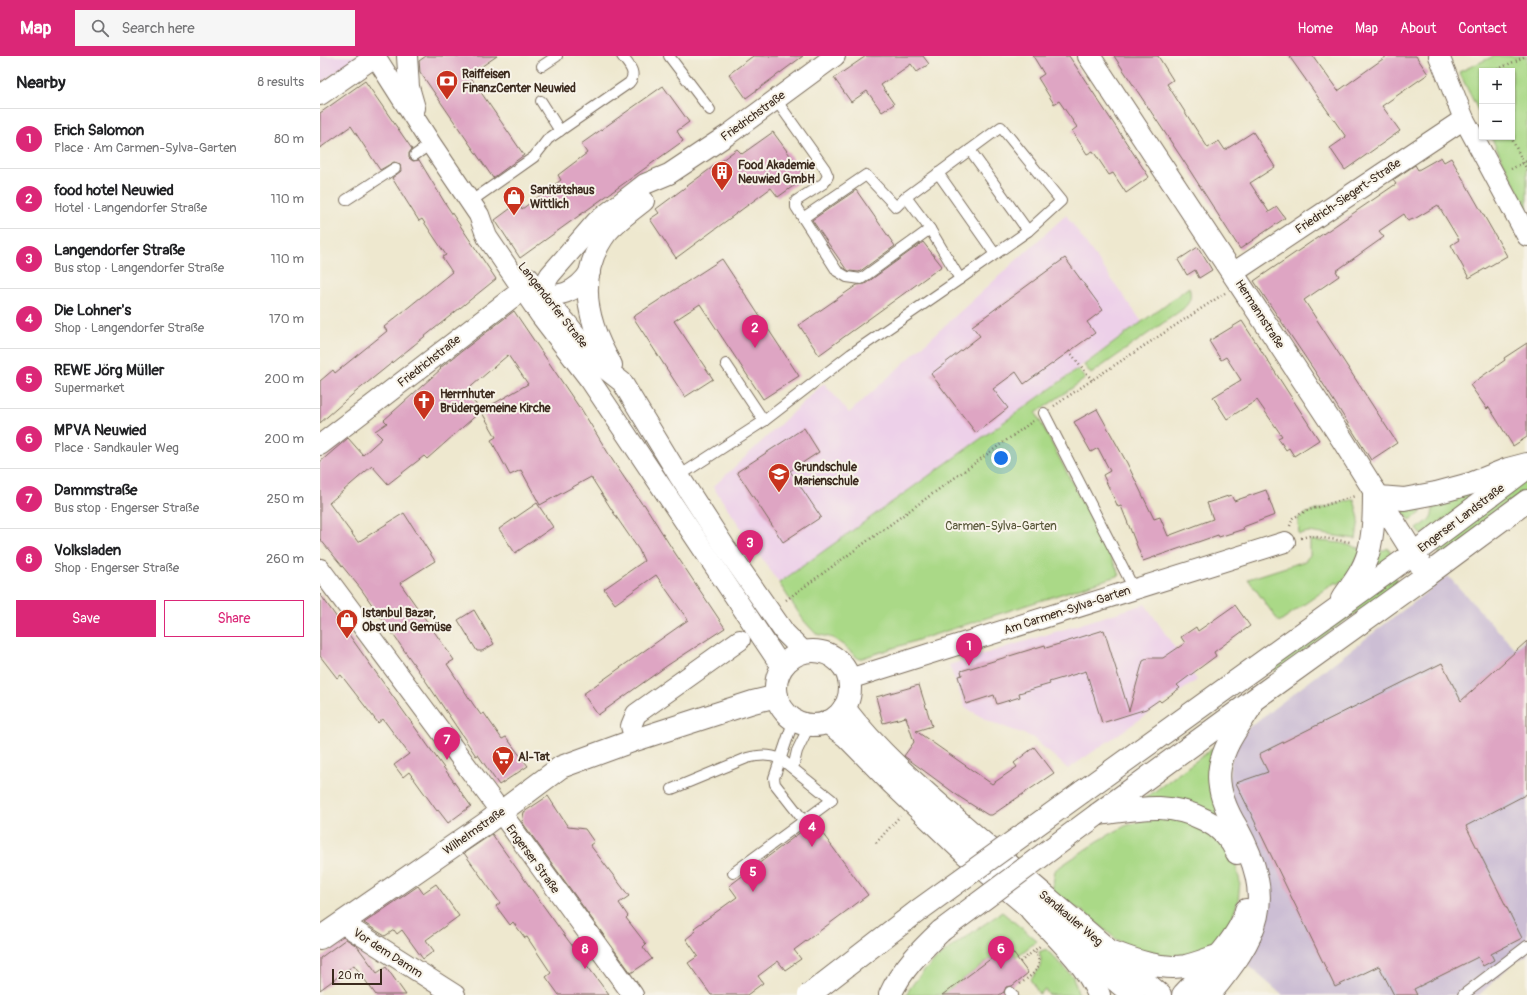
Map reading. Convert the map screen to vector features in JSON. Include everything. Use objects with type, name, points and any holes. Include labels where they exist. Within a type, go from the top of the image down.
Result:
[{"type":"main road","name":"Hermannstraße","points":[[1089,56],[1237,278],[1427,575]]},
{"type":"main road","points":[[1334,610],[1353,583],[1368,554],[1373,527],[1376,494],[1404,499],[1436,493],[1473,483],[1508,469],[1527,464]]},
{"type":"main road","name":"Engerser Landstraße","points":[[809,995],[931,901],[1414,553],[1527,468]]},
{"type":"main road","points":[[890,995],[899,979],[918,953],[941,931],[1098,814],[1527,501]]},
{"type":"main road","points":[[819,718],[848,699],[850,689],[849,679],[845,668],[837,659],[827,653],[815,651],[804,652],[792,657],[783,666],[778,676],[776,686],[777,696],[780,706],[786,713],[819,718],[847,737],[892,783],[974,848]]},
{"type":"main road","name":"Wilhelmstraße","points":[[320,938],[500,813],[561,766],[635,740],[753,702],[777,696]]},
{"type":"main road","points":[[1213,992],[1234,964],[1250,938],[1258,912],[1259,890],[1255,868],[1245,843],[1231,819],[1223,800],[1219,779],[1219,769],[1224,750],[1259,696]]},
{"type":"main road","points":[[1098,814],[1148,808],[1176,809],[1188,812],[1209,822],[1228,838],[1236,849],[1244,870],[1246,882],[1247,905],[1245,913],[1238,929],[1218,955],[1183,995]]},
{"type":"main road","name":"Sandkauler Weg","points":[[974,848],[1031,910],[1133,995]]},
{"type":"main road","name":"Sandkauler Weg","points":[[974,848],[1110,951],[1160,995]]},
{"type":"main road","points":[[1031,910],[1082,966],[1099,994]]},
{"type":"main road","points":[[1110,951],[1138,961],[1164,967],[1185,966],[1218,955]]},
{"type":"street","name":"Langendorfer Straße","points":[[375,56],[423,143],[474,208],[486,237],[524,282],[541,316],[590,380],[775,657],[783,666]]},
{"type":"street","points":[[320,95],[375,56]]},
{"type":"street","name":"Langendorfer Straße","points":[[407,56],[409,86],[423,143]]},
{"type":"street","name":"Friedrichstraße","points":[[541,316],[541,295],[546,282],[555,268],[596,222],[645,184],[669,174],[729,134],[835,56]]},
{"type":"street","points":[[1444,58],[1464,119],[1527,236]]},
{"type":"street","name":"Friedrich-Siegert-Straße","points":[[1237,278],[1464,119]]},
{"type":"street","name":"Friedrichstraße","points":[[622,382],[603,350],[593,326],[588,297],[590,272],[597,250],[607,234],[621,219],[655,192],[669,174]]},
{"type":"street","points":[[524,282],[555,268]]},
{"type":"street","name":"Friedrichstraße","points":[[320,445],[524,282],[541,295],[558,295],[573,290],[583,282],[590,272]]},
{"type":"street","name":"Langendorfer Straße","points":[[541,295],[566,322],[599,364],[622,382],[679,476],[753,588],[786,633],[804,652]]},
{"type":"street","name":"Am Carmen-Sylva-Garten","points":[[849,679],[1134,588],[1285,542]]},
{"type":"street","name":"Engerser Straße","points":[[320,569],[633,995]]},
{"type":"street","points":[[635,740],[631,726],[636,714],[740,640]]},
{"type":"street","name":"Vor dem Damm","points":[[342,922],[455,995]]},
{"type":"lane","points":[[542,66],[557,56]]},
{"type":"lane","points":[[474,208],[534,157],[548,139],[633,79],[634,74],[632,69],[622,56]]},
{"type":"lane","points":[[669,56],[710,110]]},
{"type":"lane","points":[[776,100],[825,169],[828,176],[824,184],[796,201],[796,207],[837,271],[847,277],[862,279],[930,229]]},
{"type":"lane","points":[[541,101],[560,130]]},
{"type":"lane","points":[[679,476],[764,421],[851,354],[1028,231],[1061,201],[1001,127],[906,197],[896,207],[866,175],[803,218]]},
{"type":"lane","points":[[970,150],[1028,231]]},
{"type":"lane","points":[[346,200],[395,168]]},
{"type":"lane","points":[[938,173],[995,254]]},
{"type":"lane","points":[[906,197],[930,229],[960,279]]},
{"type":"lane","points":[[726,364],[764,421]]},
{"type":"lane","points":[[1044,413],[1134,588]]},
{"type":"lane","points":[[804,821],[775,784],[775,773],[781,759],[819,718]]},
{"type":"lane","points":[[793,768],[797,752],[819,718]]},
{"type":"lane","points":[[672,789],[747,758],[772,755],[781,759],[832,800],[733,873]]},
{"type":"lane","points":[[1463,995],[1527,946]]},
{"type":"path","points":[[1500,68],[1526,56]]},
{"type":"path","points":[[1512,140],[1527,170]]},
{"type":"path","points":[[786,600],[1044,413],[1237,278]]},
{"type":"path","points":[[1069,351],[1092,380]]},
{"type":"path","points":[[1285,542],[1293,518],[1306,511],[1376,494]]},
{"type":"path","points":[[876,843],[903,812]]},
{"type":"path","points":[[1020,962],[1044,943]]},
{"type":"path","points":[[1012,993],[1036,972],[1039,966],[1039,960],[1034,950]]},
{"type":"shaded area","points":[[320,56],[360,56],[320,83]]},
{"type":"shaded area","points":[[1066,215],[1142,322],[779,583],[713,487],[824,383],[849,413]]},
{"type":"shaded area","points":[[1448,576],[1515,649],[1527,638],[1527,956],[1514,962],[1479,995],[1282,995],[1245,963],[1257,942],[1229,781],[1230,766],[1234,750],[1248,728]]},
{"type":"shaded area","points":[[1145,604],[1197,680],[1068,769],[1032,737],[988,721],[965,707],[949,665]]},
{"type":"green space","points":[[1494,56],[1527,56],[1527,209],[1492,140],[1515,140],[1515,68],[1479,68],[1479,112],[1459,72]]},
{"type":"green space","points":[[1189,287],[1190,300],[1183,309],[1091,374],[1084,365]]},
{"type":"green space","name":"Carmen-Sylva-Garten","points":[[1078,369],[1085,379],[1036,413],[1120,575],[859,659],[833,638],[816,634],[804,621],[779,583]]},
{"type":"green space","points":[[1527,476],[1527,494],[1443,558],[1434,547]]},
{"type":"green space","points":[[1495,483],[1422,535],[1417,529],[1428,521],[1432,515],[1432,500]]},
{"type":"green space","points":[[1354,499],[1359,519],[1356,539],[1309,532],[1299,534],[1298,518],[1307,513]]},
{"type":"green space","points":[[1419,502],[1421,513],[1410,520],[1398,506]]},
{"type":"green space","points":[[1310,540],[1341,543],[1363,549],[1346,578],[1338,584],[1336,582],[1279,622],[1248,579],[1305,561],[1310,555]]},
{"type":"green space","points":[[1388,548],[1393,555],[1367,575],[1374,551],[1382,551]]},
{"type":"green space","points":[[1394,576],[1399,582],[1275,671],[1271,665]]},
{"type":"green space","points":[[1220,743],[1223,816],[1136,805]]},
{"type":"green space","points":[[1150,818],[1173,818],[1194,823],[1225,844],[1236,865],[1240,882],[1238,901],[1231,921],[1221,938],[1205,952],[1184,960],[1142,955],[1116,939],[1081,910],[1066,903],[1052,892],[1055,870],[1098,841],[1125,826]]},
{"type":"green space","points":[[1002,912],[1037,941],[1016,957],[1008,946],[942,995],[906,995],[914,982],[936,959]]},
{"type":"green space","points":[[1046,949],[1073,977],[1079,995],[1049,995],[1045,990],[1039,994],[1030,979],[1036,973],[1041,964],[1039,952]]},
{"type":"building","points":[[426,56],[497,56],[469,75],[524,155],[493,178],[420,72],[419,61]]},
{"type":"building","points":[[753,56],[803,56],[746,98],[729,74]]},
{"type":"building","points":[[866,56],[923,56],[929,64],[917,72],[911,64],[881,85],[894,104],[882,112],[867,91],[851,102],[834,78]]},
{"type":"building","points":[[1033,56],[1069,56],[1149,177],[1126,193],[1113,173],[1109,175],[1093,151],[1087,154],[1072,131],[1077,127],[1059,101],[1054,104],[1038,78],[1044,74]]},
{"type":"building","points":[[1114,56],[1158,56],[1173,80],[1167,84],[1208,148],[1219,141],[1225,150],[1253,132],[1275,167],[1250,183],[1269,212],[1277,207],[1285,218],[1240,249]]},
{"type":"building","points":[[1289,56],[1313,56],[1338,91],[1387,56],[1416,56],[1428,74],[1382,106],[1400,131],[1345,170],[1330,148],[1346,137]]},
{"type":"building","points":[[365,81],[412,149],[409,153],[409,158],[413,161],[419,160],[445,203],[496,279],[352,395],[320,423],[320,381],[333,370],[335,373],[387,331],[384,327],[452,272],[442,257],[446,255],[422,219],[419,221],[392,178],[401,171],[400,164],[394,162],[380,170],[351,126],[320,148],[320,113]]},
{"type":"building","points":[[663,86],[689,122],[677,131],[683,141],[520,258],[495,220],[518,203],[522,209],[561,180],[558,175],[587,153],[581,144]]},
{"type":"building","name":"Food Akademie Neuwied GmbH","points":[[773,132],[806,177],[778,197],[771,188],[676,258],[650,219],[659,213],[656,209],[737,149],[742,154]]},
{"type":"building","points":[[1441,157],[1444,162],[1451,158],[1507,256],[1469,278],[1451,245],[1459,240],[1438,205],[1408,221],[1404,214],[1379,231],[1384,237],[1336,271],[1339,276],[1304,300],[1397,443],[1371,460],[1320,379],[1254,281],[1396,184],[1393,180],[1415,165],[1418,170]]},
{"type":"building","points":[[856,190],[895,246],[859,272],[849,271],[846,269],[812,220]]},
{"type":"building","points":[[923,242],[942,266],[819,355],[799,325],[857,285],[865,284]]},
{"type":"building","points":[[1198,247],[1212,270],[1199,278],[1195,270],[1187,275],[1178,260]]},
{"type":"building","points":[[1065,258],[1103,310],[1087,322],[1095,333],[1024,384],[1016,372],[993,389],[1008,408],[976,433],[931,374],[980,336],[972,326]]},
{"type":"building","points":[[722,259],[799,376],[763,399],[700,304],[674,321],[713,379],[685,397],[633,317]]},
{"type":"building","points":[[514,311],[580,407],[613,461],[642,504],[644,504],[725,628],[668,665],[598,715],[583,694],[688,620],[656,575],[615,604],[604,589],[644,561],[639,550],[591,477],[540,505],[521,470],[510,475],[491,440],[496,437],[481,411],[427,459],[424,456],[388,484],[372,466],[329,503],[358,542],[404,513],[435,561],[400,583],[454,660],[447,664],[473,704],[481,715],[484,713],[502,739],[506,737],[528,766],[499,785],[478,755],[476,756],[361,589],[320,539],[320,462],[348,438],[363,455],[382,438],[375,431],[387,423],[384,420],[441,369],[440,368]],"holes":[[[508,355],[528,384],[481,411],[466,391]]]},
{"type":"building","points":[[1242,321],[1319,440],[1294,456],[1289,448],[1286,450],[1278,438],[1282,436],[1257,400],[1227,419],[1213,397],[1241,380],[1226,357],[1221,360],[1209,341]]},
{"type":"building","points":[[1527,343],[1527,437],[1513,446],[1489,407],[1487,409],[1470,385],[1505,360],[1504,358]]},
{"type":"building","points":[[1097,409],[1127,463],[1154,519],[1160,517],[1168,536],[1213,519],[1207,503],[1231,495],[1234,501],[1266,490],[1275,515],[1243,527],[1244,529],[1219,537],[1218,535],[1143,561],[1121,506],[1118,507],[1103,475],[1110,471],[1098,448],[1091,452],[1074,422]]},
{"type":"building","name":"Grundschule Marienschule","points":[[804,428],[819,452],[790,471],[821,517],[783,542],[737,472]]},
{"type":"building","points":[[537,503],[553,527],[515,553],[499,529]]},
{"type":"building","points":[[320,594],[471,806],[448,823],[438,810],[437,811],[409,772],[403,777],[394,765],[409,754],[383,719],[378,723],[341,675],[337,678],[320,656]]},
{"type":"building","points":[[1235,605],[1250,626],[1214,652],[1216,656],[1177,685],[1180,688],[1161,702],[1159,700],[1146,709],[1102,723],[1086,671],[1019,693],[1020,697],[997,704],[994,695],[966,704],[958,676],[962,675],[961,671],[1045,645],[1046,648],[1104,630],[1129,711],[1143,661],[1149,658],[1163,658],[1185,643],[1181,637],[1196,627],[1198,631]]},
{"type":"building","points":[[474,610],[494,644],[482,651],[477,651],[458,620]]},
{"type":"building","points":[[1527,641],[1527,794],[1466,826],[1522,938],[1491,954],[1494,960],[1483,966],[1478,957],[1414,989],[1417,995],[1394,995],[1379,966],[1335,987],[1236,783],[1268,772],[1259,754],[1442,663],[1461,701]]},
{"type":"building","points":[[919,685],[932,726],[916,731],[992,784],[1017,767],[1014,763],[1034,747],[1054,773],[992,815],[988,815],[961,798],[904,756],[914,742],[906,717],[883,723],[876,697]]},
{"type":"building","points":[[548,796],[568,827],[585,829],[594,842],[590,845],[629,896],[619,903],[628,916],[626,918],[646,944],[643,947],[652,959],[631,973],[522,822],[524,812]]},
{"type":"building","points":[[814,822],[868,895],[794,950],[801,959],[785,970],[778,961],[758,976],[763,983],[747,995],[711,995],[688,963],[698,956],[686,939],[696,931],[694,928],[737,897],[729,886]]},
{"type":"building","points":[[492,834],[609,995],[559,995],[546,977],[551,973],[527,937],[525,938],[513,922],[510,925],[496,906],[500,903],[464,853]]},
{"type":"building","points":[[436,884],[459,916],[426,940],[434,951],[423,959],[402,930],[397,934],[394,930],[385,936],[364,923],[418,886],[423,893]]},
{"type":"building","points":[[346,939],[357,946],[377,973],[386,967],[406,995],[376,995],[354,965],[320,990],[320,958]]},
{"type":"building","points":[[1008,946],[1028,973],[1012,986],[1006,987],[1004,992],[999,995],[942,995]]},
{"type":"place","name":"Raiffeisen FinanzCenter Neuwied","points":[[447,100]]},
{"type":"place","name":"Food Akademie Neuwied GmbH","points":[[722,192]]},
{"type":"place","name":"Sanitätshaus Wittlich","points":[[514,216]]},
{"type":"place","name":"food hotel Neuwied","points":[[755,348]]},
{"type":"place","name":"Herrnhuter Brüdergemeine Kirche","points":[[424,420]]},
{"type":"place","name":"Grundschule Marienschule","points":[[779,494]]},
{"type":"place","name":"Langendorfer Straße","points":[[750,563]]},
{"type":"place","name":"Istanbul Bazar, Obst und Gemüse","points":[[347,640]]},
{"type":"place","name":"Erich Salomon","points":[[969,666]]},
{"type":"place","name":"Dammstraße","points":[[447,760]]},
{"type":"place","name":"Al-Tat","points":[[503,776]]},
{"type":"place","name":"Die Lohner's","points":[[812,847]]},
{"type":"place","name":"REWE Jörg Müller","points":[[753,892]]},
{"type":"place","name":"Volksladen","points":[[585,969]]},
{"type":"place","name":"MPVA Neuwied","points":[[1001,969]]}]
